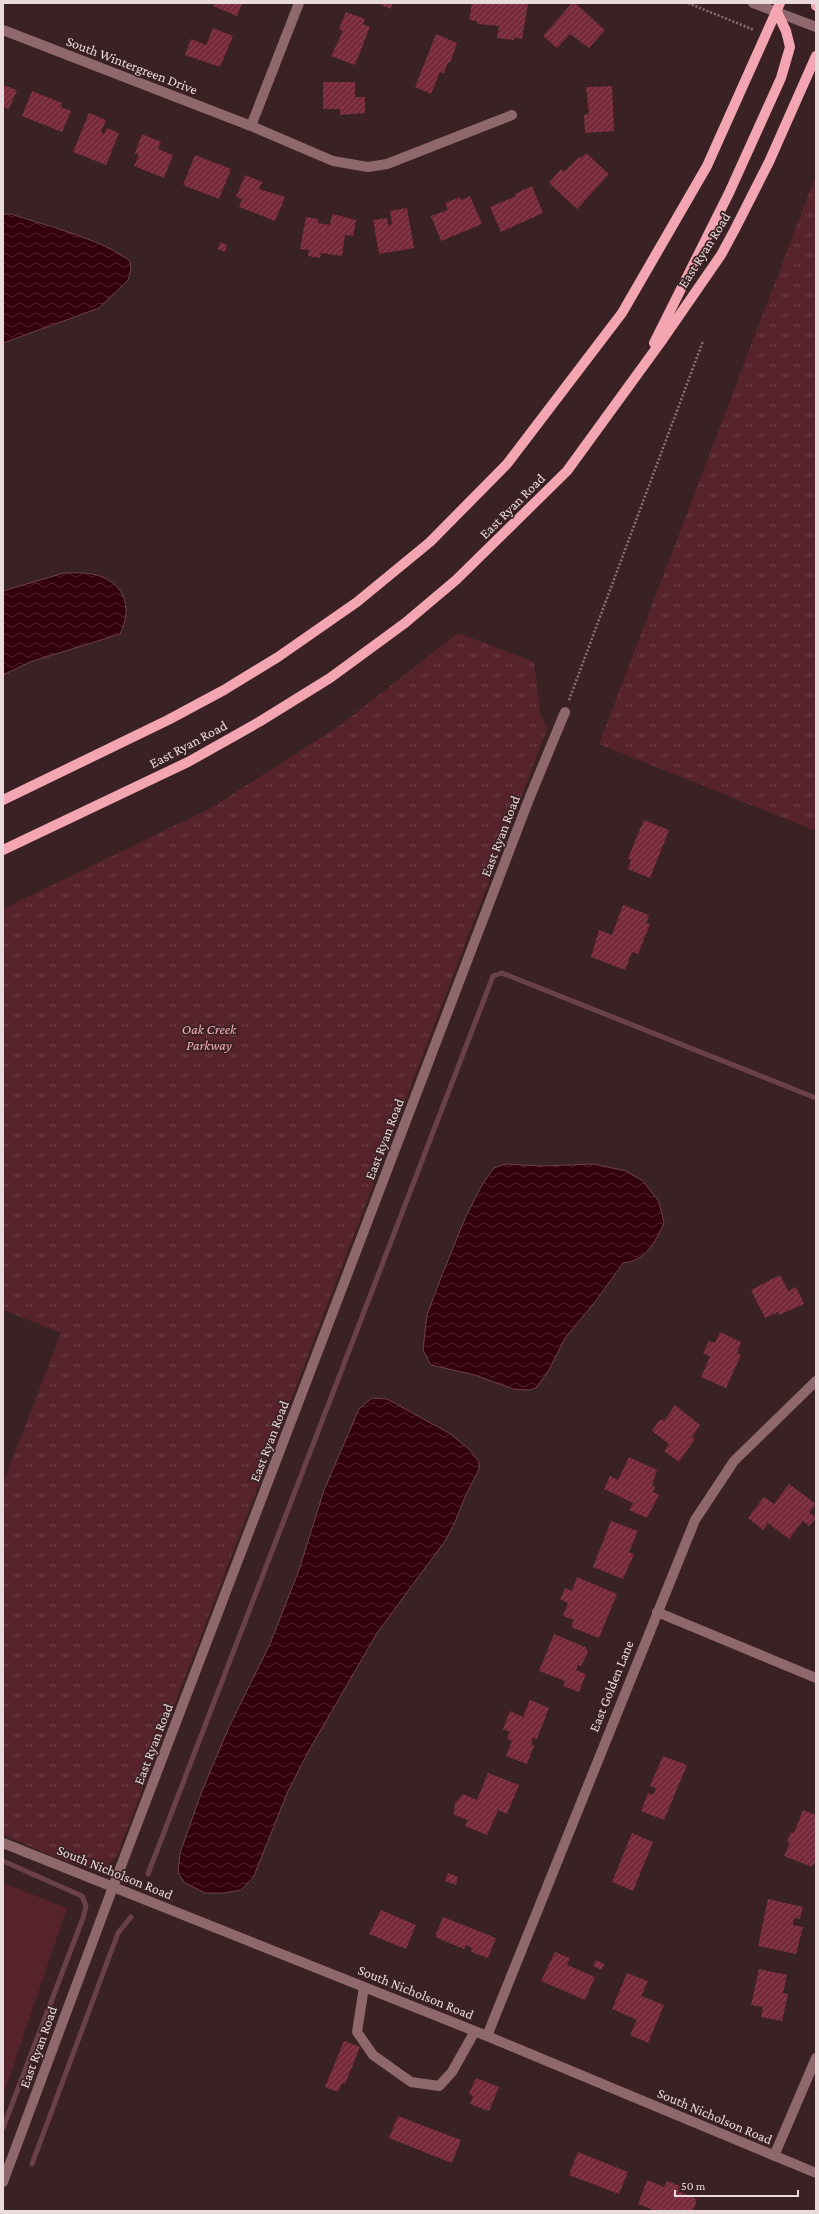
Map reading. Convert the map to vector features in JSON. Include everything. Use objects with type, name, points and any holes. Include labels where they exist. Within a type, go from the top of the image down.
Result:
[{"type":"main road","points":[[639,372],[729,193],[781,78],[790,47],[779,8]]},
{"type":"main road","points":[[3,800],[168,720],[224,690],[278,657],[357,602],[430,542],[507,464],[622,313],[708,166],[779,8]]},
{"type":"main road","name":"East Ryan Road","points":[[3,850],[188,762],[259,722],[330,678],[405,623],[456,580],[567,472],[721,255],[769,162],[816,56]]},
{"type":"street","points":[[251,126],[299,3]]},
{"type":"street","points":[[753,3],[779,8],[816,27]]},
{"type":"street","name":"South Wintergreen Drive","points":[[3,30],[251,126],[333,161],[368,167],[387,164],[512,115]]},
{"type":"street","name":"East Ryan Road","points":[[3,2182],[113,1887],[529,799],[565,712]]},
{"type":"street","name":"East Golden Lane","points":[[487,2036],[656,1612],[695,1520],[734,1460],[816,1381]]},
{"type":"street","points":[[656,1612],[816,1678]]},
{"type":"street","name":"South Nicholson Road","points":[[3,1843],[475,2031],[816,2173]]},
{"type":"street","points":[[364,1987],[357,2032],[373,2054],[411,2082],[439,2086],[452,2072],[475,2031]]},
{"type":"street","points":[[774,2156],[816,2058]]},
{"type":"path","points":[[688,3],[746,26]]},
{"type":"path","points":[[565,712],[703,341]]},
{"type":"green space","points":[[816,175],[816,831],[599,744]]},
{"type":"green space","name":"Oak Creek Parkway","points":[[458,633],[534,662],[540,712],[547,729],[118,1853],[110,1863],[99,1868],[65,1861],[3,1835],[3,1483],[61,1333],[3,1310],[3,909],[211,808],[339,726]]},
{"type":"green space","points":[[3,1883],[67,1908],[3,2096]]},
{"type":"water","points":[[3,214],[11,214],[73,234],[119,253],[130,261],[131,270],[128,280],[99,308],[3,343]]},
{"type":"water","points":[[64,573],[92,574],[103,577],[118,588],[123,596],[126,614],[120,634],[30,662],[3,675],[3,591]]},
{"type":"water","points":[[505,1164],[542,1166],[594,1164],[626,1171],[643,1181],[659,1202],[664,1223],[657,1237],[644,1254],[638,1259],[623,1263],[595,1302],[565,1338],[549,1370],[536,1388],[529,1390],[513,1389],[475,1375],[431,1365],[423,1350],[427,1315],[466,1216],[482,1185],[494,1168]]},
{"type":"water","points":[[372,1398],[387,1399],[449,1433],[470,1450],[479,1462],[479,1469],[445,1541],[377,1633],[308,1752],[288,1791],[253,1878],[241,1890],[224,1893],[205,1893],[184,1882],[178,1873],[180,1853],[202,1791],[229,1727],[270,1644],[299,1570],[324,1490],[359,1409]]},
{"type":"building","points":[[214,3],[242,3],[237,16],[213,6]]},
{"type":"building","points":[[377,3],[393,3],[391,9]]},
{"type":"building","points":[[472,3],[528,3],[522,39],[514,37],[514,40],[497,38],[499,26],[477,24],[477,21],[469,20]]},
{"type":"building","points":[[572,3],[575,3],[605,30],[589,48],[570,34],[557,48],[543,36]]},
{"type":"building","points":[[346,12],[365,19],[363,24],[370,27],[355,65],[331,56],[343,31],[339,29]]},
{"type":"building","points":[[213,28],[233,36],[220,67],[185,55],[191,39],[206,45]]},
{"type":"building","points":[[436,34],[457,43],[450,63],[448,62],[444,73],[440,72],[431,94],[415,87]]},
{"type":"building","points":[[323,82],[355,82],[355,97],[365,97],[365,113],[340,115],[340,109],[323,109]]},
{"type":"building","points":[[3,85],[17,90],[9,109],[3,107]]},
{"type":"building","points":[[612,86],[614,131],[585,133],[584,115],[589,114],[586,87]]},
{"type":"building","points":[[32,91],[62,103],[61,107],[71,111],[62,132],[22,116]]},
{"type":"building","points":[[89,113],[106,120],[101,133],[104,134],[107,128],[119,133],[106,165],[73,152]]},
{"type":"building","points":[[142,134],[161,142],[158,149],[173,155],[164,178],[134,166],[139,155],[135,153]]},
{"type":"building","points":[[586,153],[609,174],[577,209],[549,183],[561,169],[564,172],[579,157],[581,158]]},
{"type":"building","points":[[195,155],[231,169],[219,199],[183,185]]},
{"type":"building","points":[[245,175],[262,182],[259,189],[285,197],[275,221],[239,207],[242,199],[236,197]]},
{"type":"building","points":[[532,186],[543,213],[501,232],[490,207],[516,196],[515,194]]},
{"type":"building","points":[[470,196],[482,224],[441,241],[431,216],[448,210],[445,203],[460,197],[461,200]]},
{"type":"building","points":[[407,208],[414,248],[379,254],[373,220],[387,218],[388,225],[392,224],[390,211]]},
{"type":"building","points":[[332,214],[356,220],[353,236],[345,235],[342,256],[321,253],[320,258],[308,256],[309,250],[300,249],[306,217],[318,219],[318,223],[330,225]]},
{"type":"building","points":[[220,242],[227,245],[225,252],[218,249]]},
{"type":"building","points":[[644,820],[669,830],[650,878],[628,869],[631,860],[628,858]]},
{"type":"building","points":[[623,905],[649,915],[646,923],[650,924],[638,954],[632,952],[625,970],[591,957],[599,930],[612,935]]},
{"type":"building","points":[[780,1275],[788,1291],[796,1287],[804,1304],[779,1315],[778,1312],[765,1318],[751,1290]]},
{"type":"building","points":[[720,1332],[741,1342],[737,1353],[741,1355],[726,1388],[701,1377],[710,1357],[703,1353],[709,1341],[715,1343]]},
{"type":"building","points":[[675,1405],[700,1425],[692,1437],[695,1439],[679,1462],[664,1451],[669,1444],[652,1431],[658,1422],[662,1419],[664,1421]]},
{"type":"building","points":[[629,1457],[657,1470],[652,1485],[655,1487],[653,1492],[659,1495],[647,1518],[629,1510],[633,1503],[604,1489],[610,1476],[618,1480]]},
{"type":"building","points":[[789,1484],[816,1504],[809,1512],[816,1518],[809,1526],[803,1521],[789,1539],[768,1523],[763,1530],[748,1518],[764,1497],[774,1504]]},
{"type":"building","points":[[611,1521],[638,1531],[629,1552],[634,1554],[623,1579],[593,1567]]},
{"type":"building","points":[[577,1577],[617,1594],[599,1638],[571,1627],[574,1620],[563,1616],[568,1603],[560,1599],[565,1588],[572,1591]]},
{"type":"building","points":[[554,1634],[585,1647],[588,1652],[581,1666],[578,1665],[576,1670],[586,1674],[579,1692],[563,1686],[565,1681],[539,1671]]},
{"type":"building","points":[[530,1700],[549,1708],[537,1739],[533,1738],[531,1744],[534,1746],[527,1764],[506,1756],[512,1741],[507,1739],[510,1732],[503,1729],[510,1711],[523,1717]]},
{"type":"building","points":[[663,1756],[687,1765],[664,1820],[641,1811],[648,1793],[653,1795],[656,1788],[650,1786]]},
{"type":"building","points":[[488,1773],[519,1785],[507,1814],[498,1810],[487,1835],[465,1826],[468,1820],[454,1815],[455,1803],[463,1794],[477,1800]]},
{"type":"building","points":[[803,1810],[816,1815],[816,1860],[812,1867],[784,1856],[790,1843],[787,1842],[791,1832],[794,1833]]},
{"type":"building","points":[[632,1833],[653,1842],[633,1891],[612,1882]]},
{"type":"building","points":[[448,1873],[458,1877],[456,1885],[445,1881]]},
{"type":"building","points":[[768,1899],[803,1907],[800,1919],[794,1918],[793,1925],[803,1927],[796,1954],[758,1946]]},
{"type":"building","points":[[381,1910],[416,1925],[406,1949],[369,1934]]},
{"type":"building","points":[[443,1917],[496,1938],[488,1958],[471,1952],[472,1948],[466,1945],[464,1949],[435,1937]]},
{"type":"building","points":[[555,1952],[570,1958],[567,1965],[595,1977],[585,2000],[541,1981]]},
{"type":"building","points":[[596,1960],[604,1964],[602,1970],[593,1966]]},
{"type":"building","points":[[759,1969],[787,1975],[783,1993],[788,1994],[782,2021],[761,2017],[763,2007],[751,2005]]},
{"type":"building","points":[[627,1973],[648,1981],[641,1996],[664,2005],[648,2043],[630,2035],[637,2020],[612,2009]]},
{"type":"building","points":[[344,2041],[360,2047],[345,2084],[342,2083],[338,2092],[325,2087]]},
{"type":"building","points":[[476,2078],[499,2087],[489,2111],[470,2104],[473,2096],[469,2094]]},
{"type":"building","points":[[398,2116],[461,2140],[452,2163],[389,2138]]},
{"type":"building","points":[[578,2152],[628,2172],[619,2194],[569,2175]]},
{"type":"building","points":[[647,2180],[664,2187],[667,2181],[680,2186],[678,2191],[697,2199],[693,2211],[656,2211],[638,2204]]},
{"type":"waterway","points":[[148,1874],[493,976],[502,973],[816,1098]]},
{"type":"waterway","points":[[3,1861],[82,1896],[86,1906],[83,1918],[3,2128]]},
{"type":"waterway","points":[[32,2164],[118,1933],[131,1917]]}]
